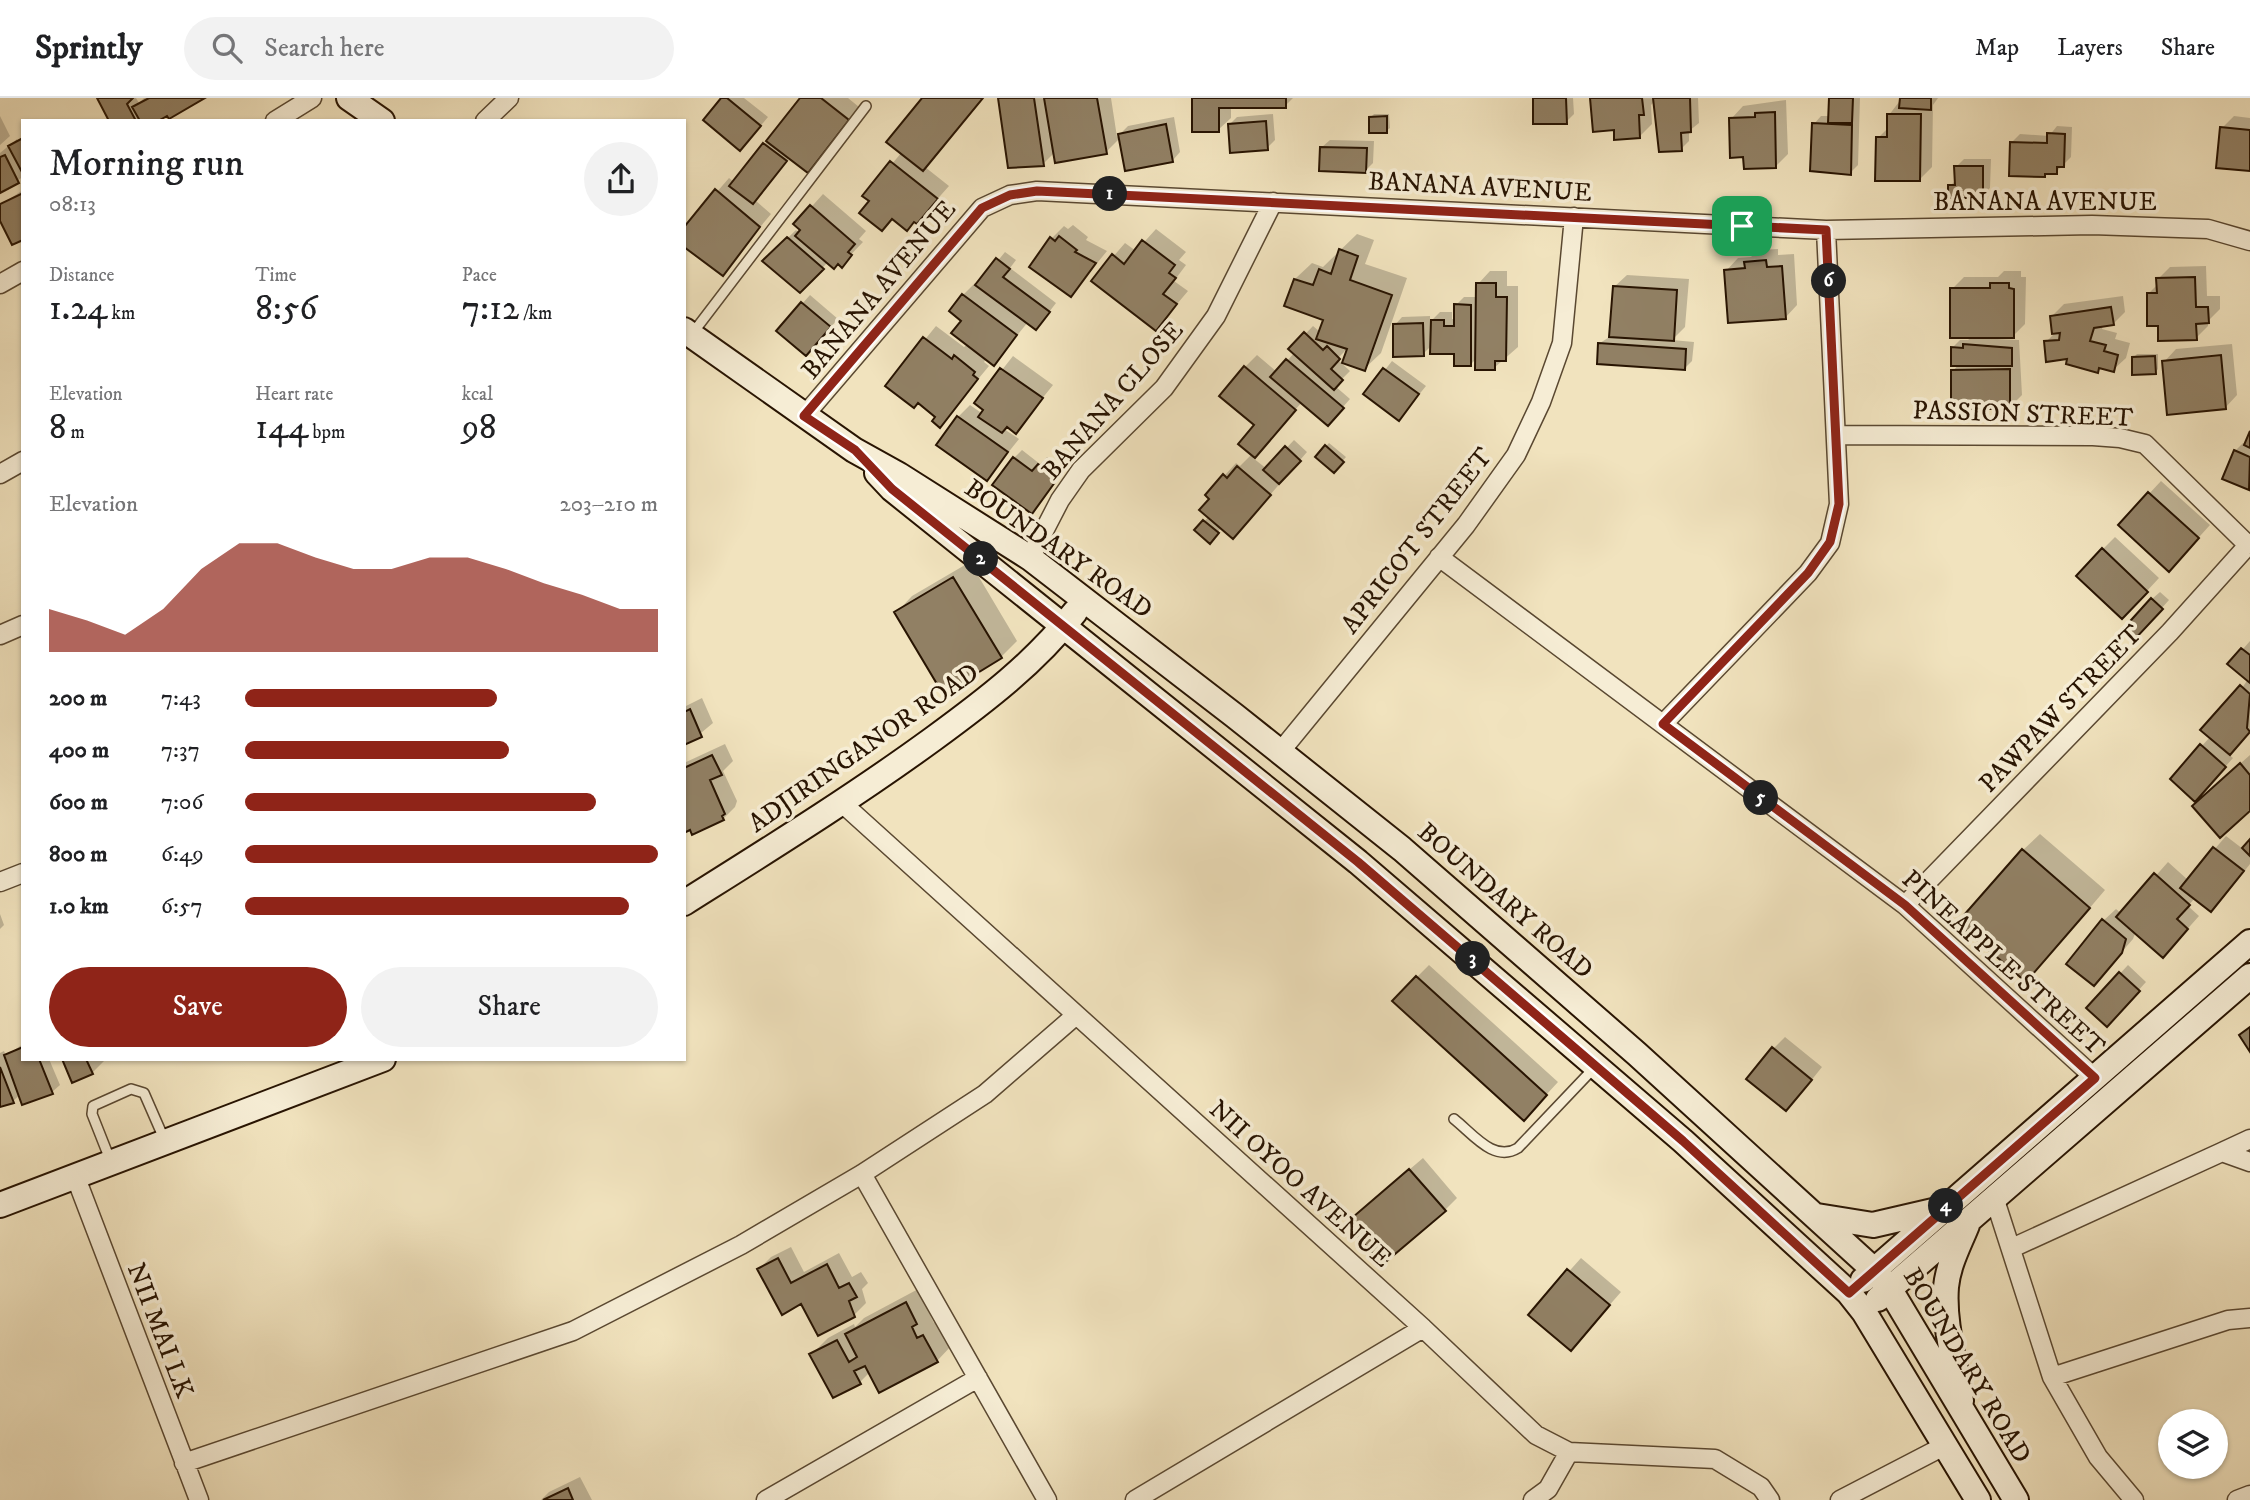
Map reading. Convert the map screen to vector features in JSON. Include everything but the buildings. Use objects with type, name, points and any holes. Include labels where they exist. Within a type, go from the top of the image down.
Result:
[{"type":"main road","points":[[349,98],[379,119]]},
{"type":"main road","name":"BOUNDARY ROAD","points":[[687,333],[855,450],[900,475],[1030,558],[1086,599],[1412,858],[1817,1216],[1882,1279],[2015,1500]]},
{"type":"main road","name":"BOUNDARY ROAD","points":[[855,450],[892,489],[1358,862],[1683,1141],[1856,1303],[1978,1500]]},
{"type":"main road","name":"ADJIRINGANOR ROAD","points":[[686,902],[842,803],[982,703],[1029,664],[1086,599]]},
{"type":"main road","points":[[1856,1303],[1882,1279],[1943,1209],[2250,942]]},
{"type":"main road","points":[[1882,1279],[1969,1221],[2250,976]]},
{"type":"main road","points":[[0,1205],[378,1061]]},
{"type":"main road","points":[[1817,1216],[1872,1225],[1943,1209]]},
{"type":"main road","points":[[1964,1416],[1946,1310],[1946,1287],[1950,1266],[1969,1221]]},
{"type":"street","points":[[278,119],[312,98]]},
{"type":"street","points":[[487,119],[509,98]]},
{"type":"street","name":"BANANA AVENUE","points":[[804,416],[982,208],[1010,195],[1037,191],[1826,230],[2105,225],[2208,229],[2250,242]]},
{"type":"street","name":"BANANA CLOSE","points":[[1030,558],[1060,500],[1081,470],[1164,388],[1216,316],[1273,202]]},
{"type":"street","name":"APRICOT STREET","points":[[1280,752],[1439,558],[1516,455],[1541,402],[1562,343],[1574,217]]},
{"type":"street","points":[[1663,724],[1808,573],[1830,542],[1839,504],[1838,435],[1826,230]]},
{"type":"street","points":[[0,284],[21,272]]},
{"type":"street","name":"PASSION STREET","points":[[1838,435],[2093,436],[2120,438],[2145,444],[2249,544]]},
{"type":"street","points":[[0,474],[21,462]]},
{"type":"street","name":"PAWPAW STREET","points":[[1905,905],[2170,632],[2249,544]]},
{"type":"street","name":"PINEAPPLE STREET","points":[[1439,558],[1905,905],[2095,1078]]},
{"type":"street","points":[[0,635],[21,626]]},
{"type":"street","name":"NII OYOO AVENUE","points":[[842,803],[1423,1328],[1536,1435],[1569,1452],[1715,1459],[1761,1487],[1770,1500]]},
{"type":"street","points":[[0,882],[21,874]]},
{"type":"street","points":[[184,1462],[573,1331],[741,1245],[862,1174],[985,1094],[1075,1016]]},
{"type":"street","points":[[2012,1248],[2250,1139]]},
{"type":"street","points":[[2222,1153],[2250,1162]]},
{"type":"street","points":[[862,1174],[1047,1500]]},
{"type":"street","name":"NII MAI LK","points":[[76,1178],[199,1500]]},
{"type":"street","points":[[1994,1198],[2052,1377],[2098,1457],[2134,1500]]},
{"type":"street","points":[[2052,1377],[2228,1320],[2250,1318]]},
{"type":"street","points":[[1135,1500],[1423,1328]]},
{"type":"street","points":[[766,1500],[978,1378]]},
{"type":"street","points":[[1840,1500],[1945,1445]]},
{"type":"street","points":[[1545,1496],[1569,1452]]},
{"type":"street","points":[[2237,1500],[2250,1494]]},
{"type":"lane","points":[[687,333],[866,106]]},
{"type":"lane","points":[[1454,1119],[1496,1153],[1507,1155],[1518,1148],[1596,1066]]},
{"type":"lane","points":[[112,1164],[92,1114],[99,1101],[138,1089],[144,1093],[166,1143]]},
{"type":"route","points":[[1037,191],[1742,226],[1826,230],[1838,435],[1839,504],[1830,542],[1808,573],[1663,724],[1905,905],[2095,1078],[1849,1293],[1683,1141],[1358,862],[892,489],[855,450],[804,416],[963,227],[982,208],[1010,195],[1037,191]]}]
